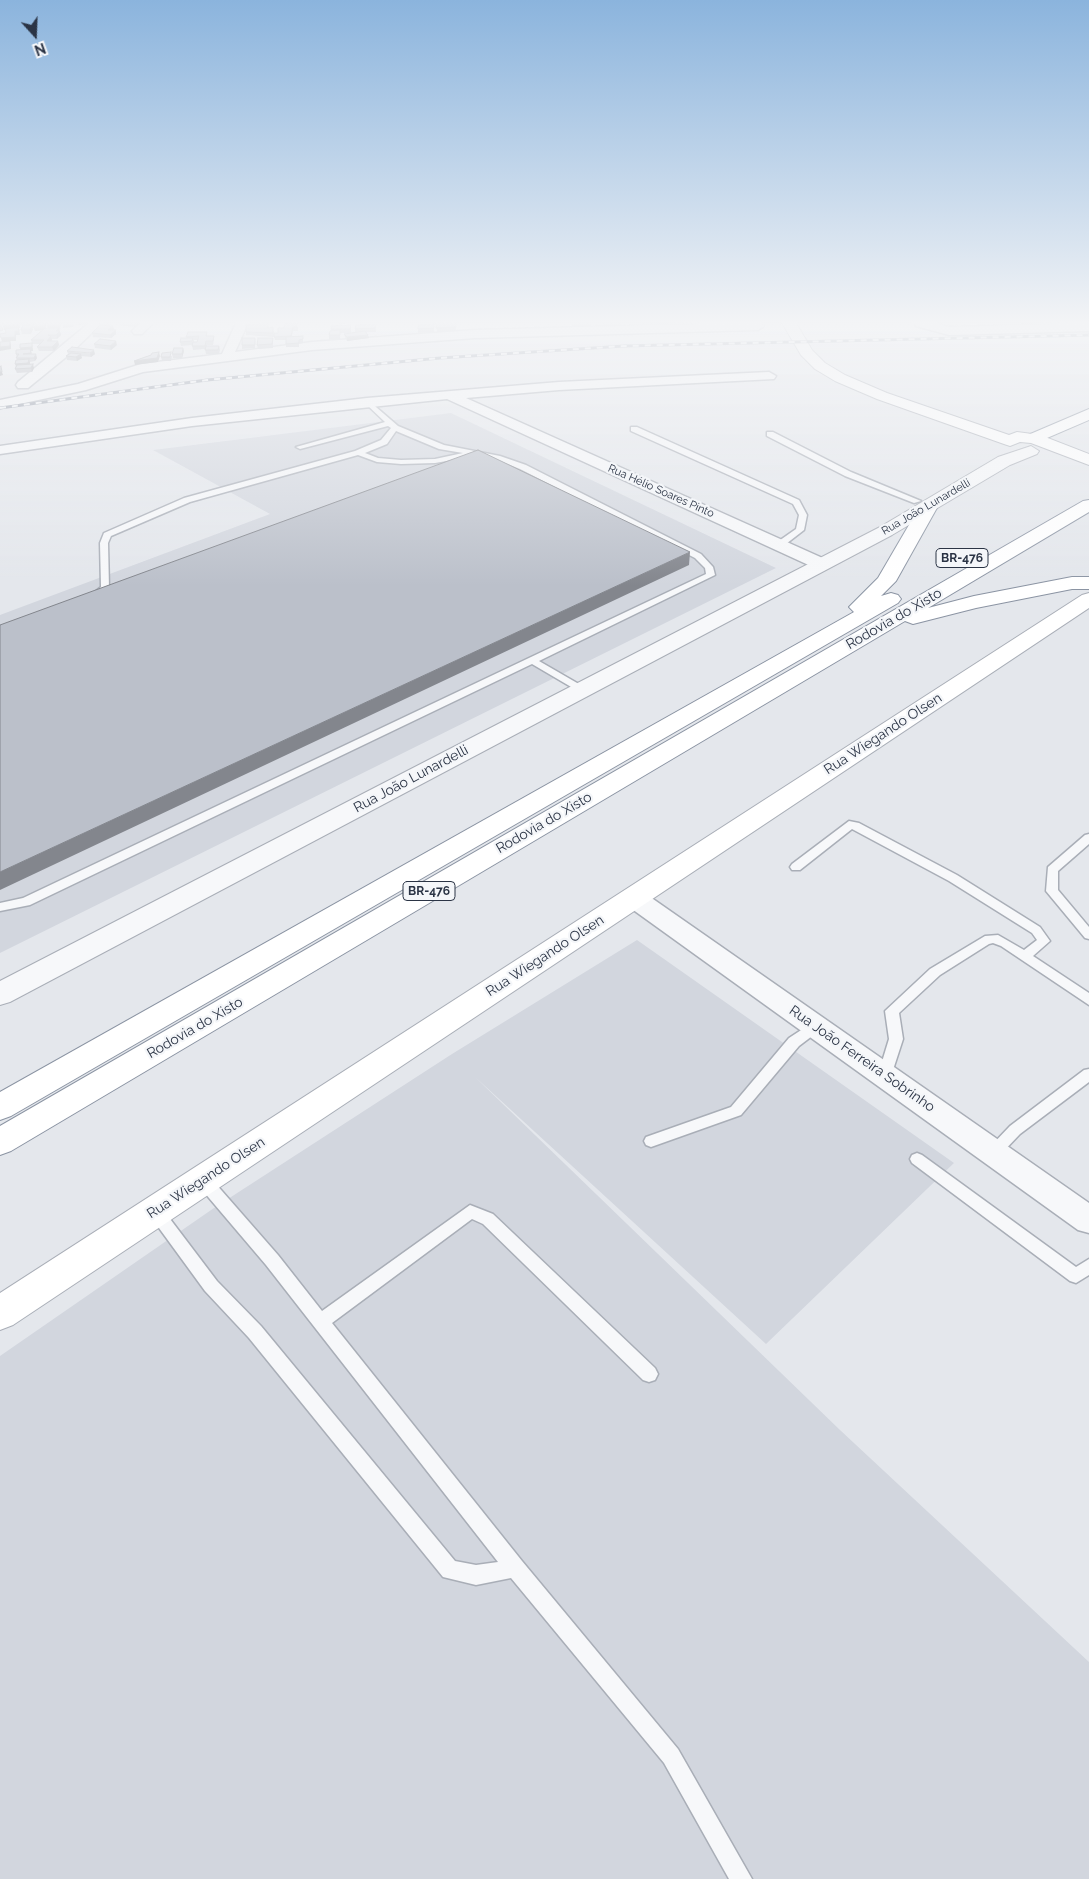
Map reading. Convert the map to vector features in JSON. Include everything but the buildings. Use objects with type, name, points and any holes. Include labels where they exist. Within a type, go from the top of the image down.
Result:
[{"type":"main road","points":[[928,411],[1089,460]]},
{"type":"main road","points":[[942,411],[1089,467]]},
{"type":"main road","points":[[1026,442],[1089,414]]},
{"type":"main road","name":"BR-476","points":[[987,544],[1089,486]]},
{"type":"main road","points":[[847,635],[886,581],[923,503]]},
{"type":"main road","name":"Rodovia do Xisto","points":[[0,1107],[847,635],[1089,505]]},
{"type":"main road","points":[[847,635],[974,602],[1072,583],[1089,583]]},
{"type":"main road","name":"Rodovia do Xisto","points":[[0,1142],[847,635],[903,592]]},
{"type":"main road","name":"Rua Wiegando Olsen","points":[[0,1313],[1089,599]]},
{"type":"street","points":[[0,450],[192,422],[291,411]]},
{"type":"street","name":"Rua Hélio Soares Pinto","points":[[484,411],[821,564]]},
{"type":"street","name":"Rua João Lunardelli","points":[[0,994],[886,531],[923,503],[1004,461],[1026,442]]},
{"type":"street","name":"Rua João Ferreira Sobrinho","points":[[634,898],[1089,1220]]},
{"type":"lane","points":[[0,907],[26,902],[711,575],[709,567],[698,556],[522,468],[500,458],[442,447],[392,426],[376,411]]},
{"type":"lane","points":[[300,447],[392,426]]},
{"type":"lane","points":[[82,603],[92,600],[105,588],[104,543],[107,535],[187,500],[358,453],[384,442],[392,426]]},
{"type":"lane","points":[[634,429],[796,502],[803,515],[800,530],[779,545]]},
{"type":"lane","points":[[770,434],[848,474],[923,503]]},
{"type":"lane","points":[[358,453],[377,460],[401,462],[434,461],[474,453]]},
{"type":"lane","points":[[530,660],[581,690]]},
{"type":"lane","points":[[796,867],[844,829],[849,826],[855,826],[953,878],[1036,930],[1044,941],[1025,956]]},
{"type":"lane","points":[[1089,838],[1052,870],[1052,891],[1089,935]]},
{"type":"lane","points":[[885,1075],[896,1039],[892,1011],[934,972],[985,940],[994,938],[1025,956],[1089,1000]]},
{"type":"lane","points":[[651,1141],[736,1111],[794,1042],[815,1026]]},
{"type":"lane","points":[[994,1152],[1015,1130],[1089,1074]]},
{"type":"lane","points":[[917,1159],[1076,1276],[1089,1266]]},
{"type":"lane","points":[[203,1180],[272,1260],[515,1568],[670,1756],[740,1879]]},
{"type":"lane","points":[[155,1211],[211,1286],[255,1332],[450,1570],[476,1575],[515,1568]]},
{"type":"lane","points":[[320,1322],[470,1212],[488,1219],[649,1374]]},
{"type":"shaded area","points":[[451,413],[776,568],[0,953],[0,615],[270,514],[153,450]]},
{"type":"shaded area","points":[[637,940],[954,1163],[766,1344],[474,1076],[840,1430],[1089,1662],[1089,1879],[0,1879],[0,1356],[214,1208],[452,1054]]}]
